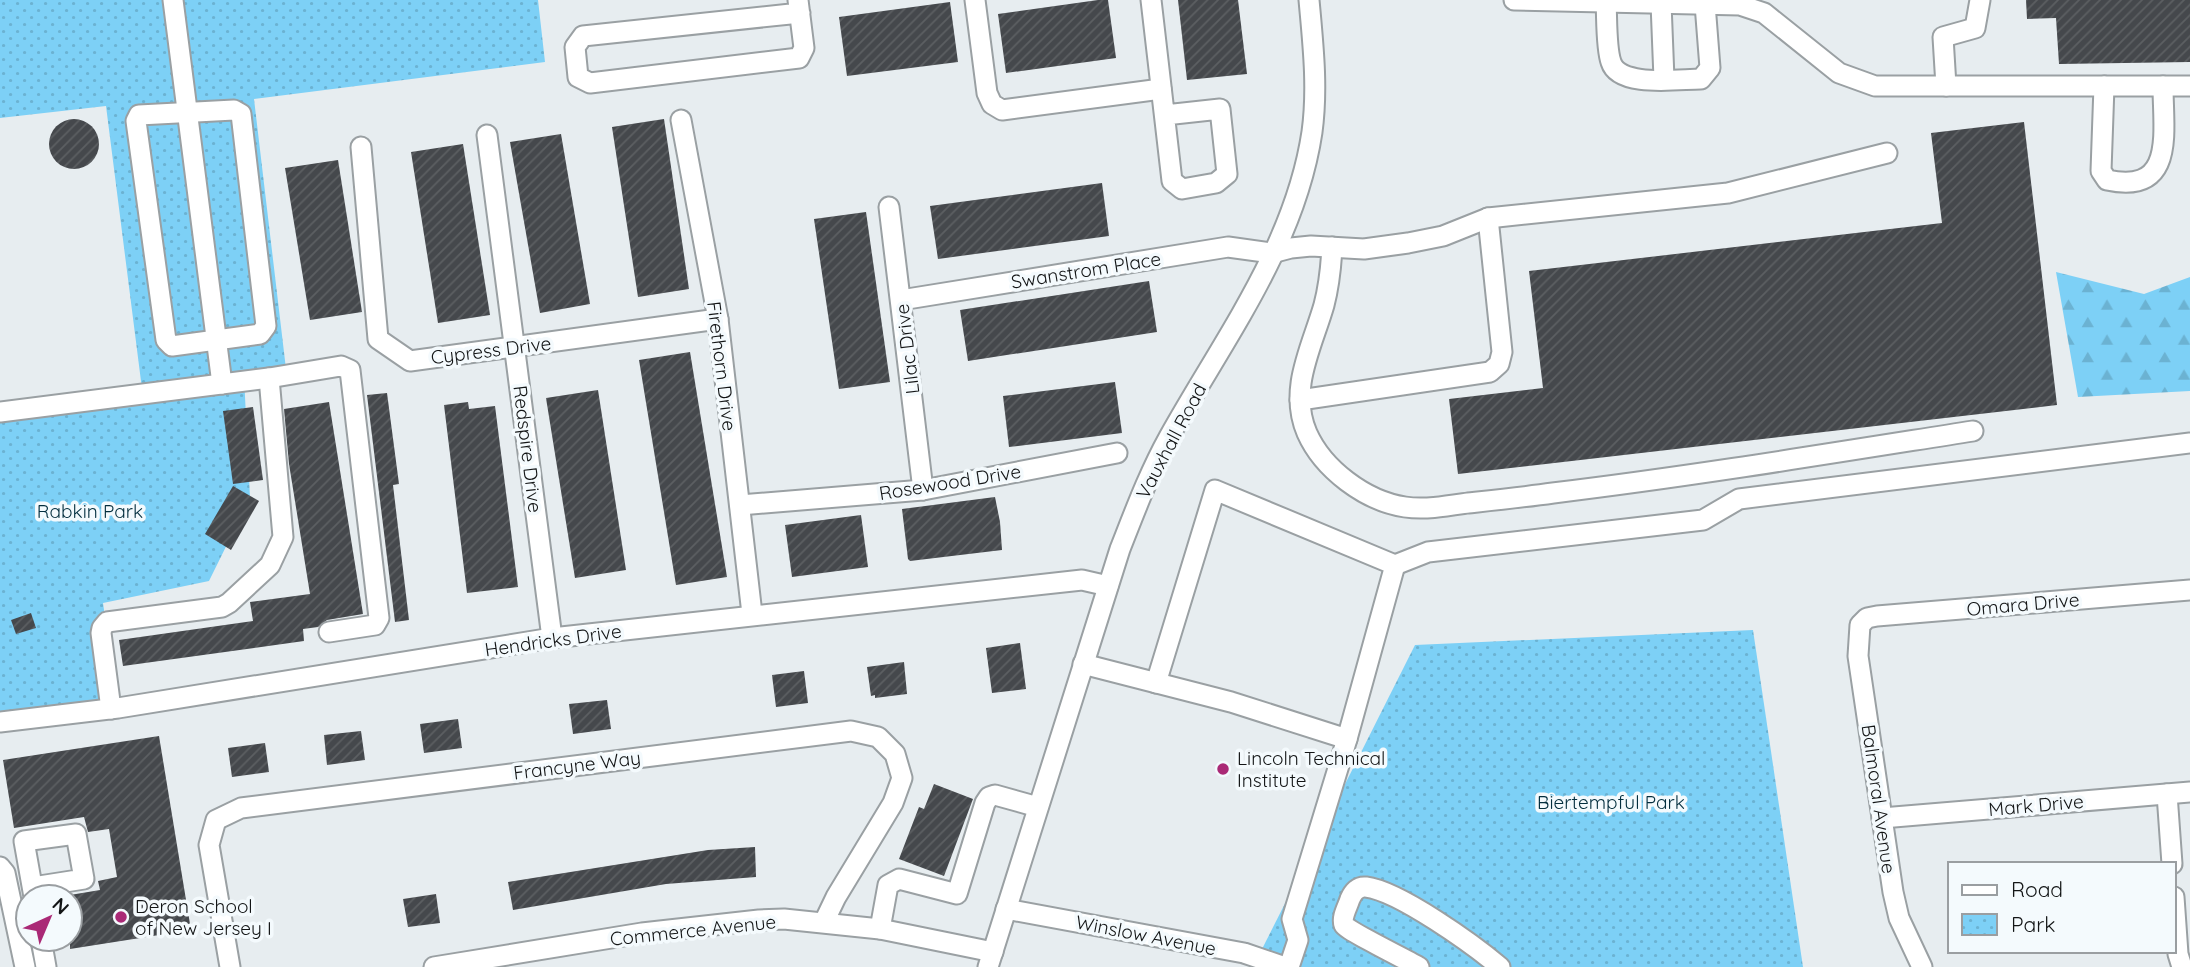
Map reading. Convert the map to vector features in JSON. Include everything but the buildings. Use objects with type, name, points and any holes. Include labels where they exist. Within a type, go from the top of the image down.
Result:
[{"type":"street","points":[[173,0],[222,384]]},
{"type":"street","points":[[975,0],[987,93],[992,104],[1002,110],[1161,89]]},
{"type":"street","points":[[1151,0],[1172,181],[1182,189],[1216,183],[1227,174],[1220,109],[1165,115]]},
{"type":"street","name":"Vauxhall Road","points":[[991,959],[1108,586],[1145,484],[1169,437],[1255,290],[1286,225],[1300,185],[1312,132],[1316,77],[1309,0]]},
{"type":"street","points":[[1514,0],[1740,5],[1764,13],[1839,73],[1875,86],[2190,86]]},
{"type":"street","points":[[1946,86],[1943,37],[1975,28],[1980,0]]},
{"type":"street","points":[[1606,2],[1611,62],[1618,74],[1632,79],[1701,79],[1710,68],[1705,4]]},
{"type":"street","points":[[1661,4],[1664,79]]},
{"type":"street","points":[[799,6],[804,48],[799,58],[590,83],[578,77],[575,47],[583,36],[799,6]]},
{"type":"street","points":[[2104,86],[2101,171],[2107,180],[2119,183],[2136,183],[2148,178],[2157,167],[2163,152],[2163,86]]},
{"type":"street","points":[[234,110],[241,114],[266,326],[260,334],[217,341],[172,346],[166,340],[136,121],[139,115],[234,110]]},
{"type":"street","name":"Firethorn Drive","points":[[681,120],[718,319],[752,614]]},
{"type":"street","name":"Redspire Drive","points":[[487,135],[552,638]]},
{"type":"street","name":"Cypress Drive","points":[[361,147],[378,339],[410,360],[718,319]]},
{"type":"street","name":"Swanstrom Place","points":[[901,300],[1228,247],[1272,253],[1291,247],[1364,249],[1420,241],[1443,236],[1488,218],[1728,193],[1887,153]]},
{"type":"street","name":"Lilac Drive","points":[[889,207],[923,491]]},
{"type":"street","points":[[1300,400],[1490,372],[1499,363],[1502,352],[1488,218]]},
{"type":"street","points":[[1332,247],[1328,287],[1312,347],[1301,374],[1300,410],[1315,448],[1331,468],[1378,499],[1404,507],[1421,508],[1689,477],[1973,430]]},
{"type":"street","points":[[0,412],[269,378],[341,366],[350,370],[379,618],[375,625],[329,632]]},
{"type":"street","points":[[111,709],[101,633],[107,622],[222,607],[270,565],[283,537],[269,378]]},
{"type":"street","points":[[1156,683],[1215,490],[1395,565],[1428,552],[1703,520],[1739,499],[2190,443]]},
{"type":"street","name":"Rosewood Drive","points":[[740,505],[923,491],[1117,453]]},
{"type":"street","points":[[1287,967],[1298,940],[1292,919],[1347,740],[1395,565]]},
{"type":"street","name":"Hendricks Drive","points":[[0,722],[111,709],[552,638],[752,614],[1082,580],[1108,586]]},
{"type":"street","name":"Omara Drive","points":[[1860,625],[1867,618],[1877,616],[2190,590]]},
{"type":"street","name":"Balmoral Avenue","points":[[1860,625],[1858,656],[1893,892],[1899,918],[1922,967]]},
{"type":"street","points":[[1083,664],[1231,702],[1347,740]]},
{"type":"street","name":"Francyne Way","points":[[230,967],[209,845],[216,820],[241,808],[851,731],[878,737],[895,754],[902,778],[893,803],[836,897],[824,922]]},
{"type":"street","name":"Mark Drive","points":[[1882,818],[2190,792]]},
{"type":"street","points":[[2167,794],[2172,862]]},
{"type":"street","points":[[880,929],[888,886],[893,881],[898,879],[957,894],[989,797],[996,795],[1038,807]]},
{"type":"street","points":[[0,867],[5,873],[25,967]]},
{"type":"street","points":[[1419,967],[1396,961],[1344,925],[1343,917],[1353,893],[1359,888],[1366,887],[1387,895],[1418,911],[1500,967]]},
{"type":"street","name":"Winslow Avenue","points":[[1006,909],[1244,953],[1287,967]]},
{"type":"street","name":"Commerce Avenue","points":[[440,967],[486,963],[711,924],[784,919],[880,929],[991,959]]},
{"type":"street","points":[[2176,926],[2182,967]]},
{"type":"green space","name":"Rabkin Park","points":[[0,0],[538,0],[545,62],[254,99],[286,369],[244,376],[250,498],[209,581],[103,603],[118,708],[0,722],[0,406],[142,389],[106,106],[0,118]]},
{"type":"green space","points":[[2056,272],[2144,294],[2190,277],[2190,391],[2078,397]]},
{"type":"green space","name":"Biertempful Park","points":[[1753,630],[1803,967],[1253,967],[1415,645]]},
{"type":"place","name":"Lincoln Technical Institute","points":[[1223,769]]},
{"type":"place","name":"Deron School of New Jersey I","points":[[121,917]]}]
